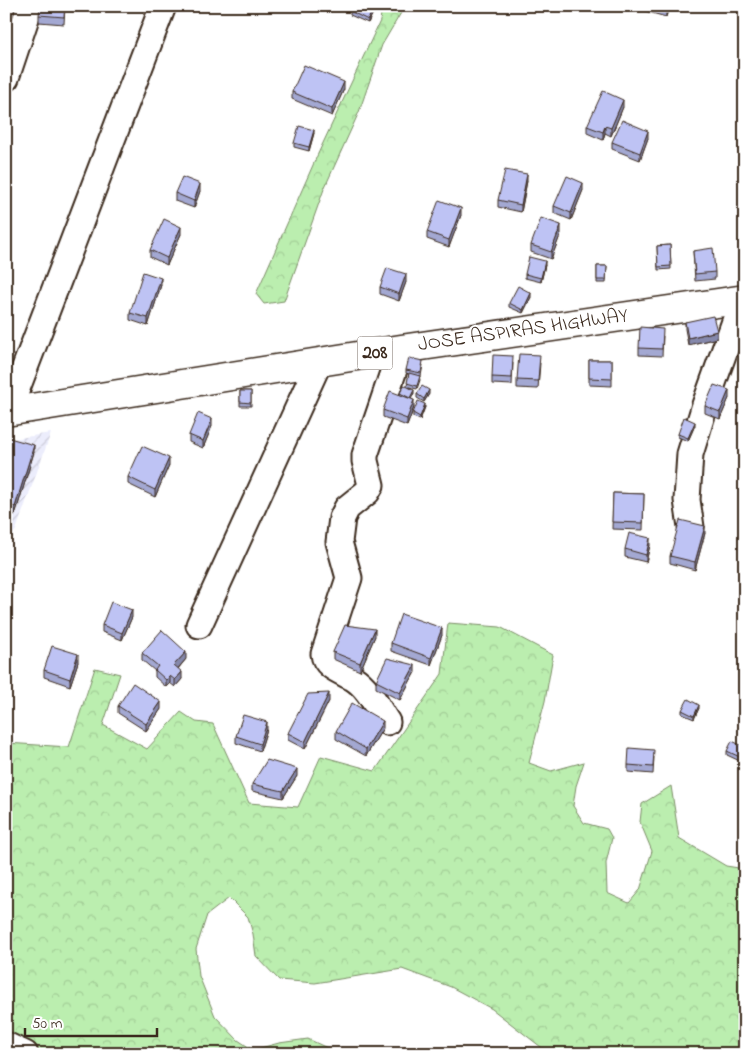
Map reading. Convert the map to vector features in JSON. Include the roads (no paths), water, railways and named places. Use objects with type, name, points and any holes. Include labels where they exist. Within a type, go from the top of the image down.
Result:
[{"type":"main road","name":"JOSE ASPIRAS HIGHWAY","points":[[7,412],[400,349],[744,299]]},
{"type":"street","points":[[6,78],[30,6]]},
{"type":"street","points":[[7,412],[163,6]]},
{"type":"street","points":[[692,526],[686,500],[690,454],[705,405],[744,299]]},
{"type":"street","points":[[387,722],[363,686],[354,678],[325,661],[324,654],[349,578],[340,542],[342,518],[347,508],[367,492],[371,485],[365,458],[400,349]]},
{"type":"street","points":[[199,625],[319,362]]},
{"type":"street","points":[[6,1045],[25,1054]]}]
